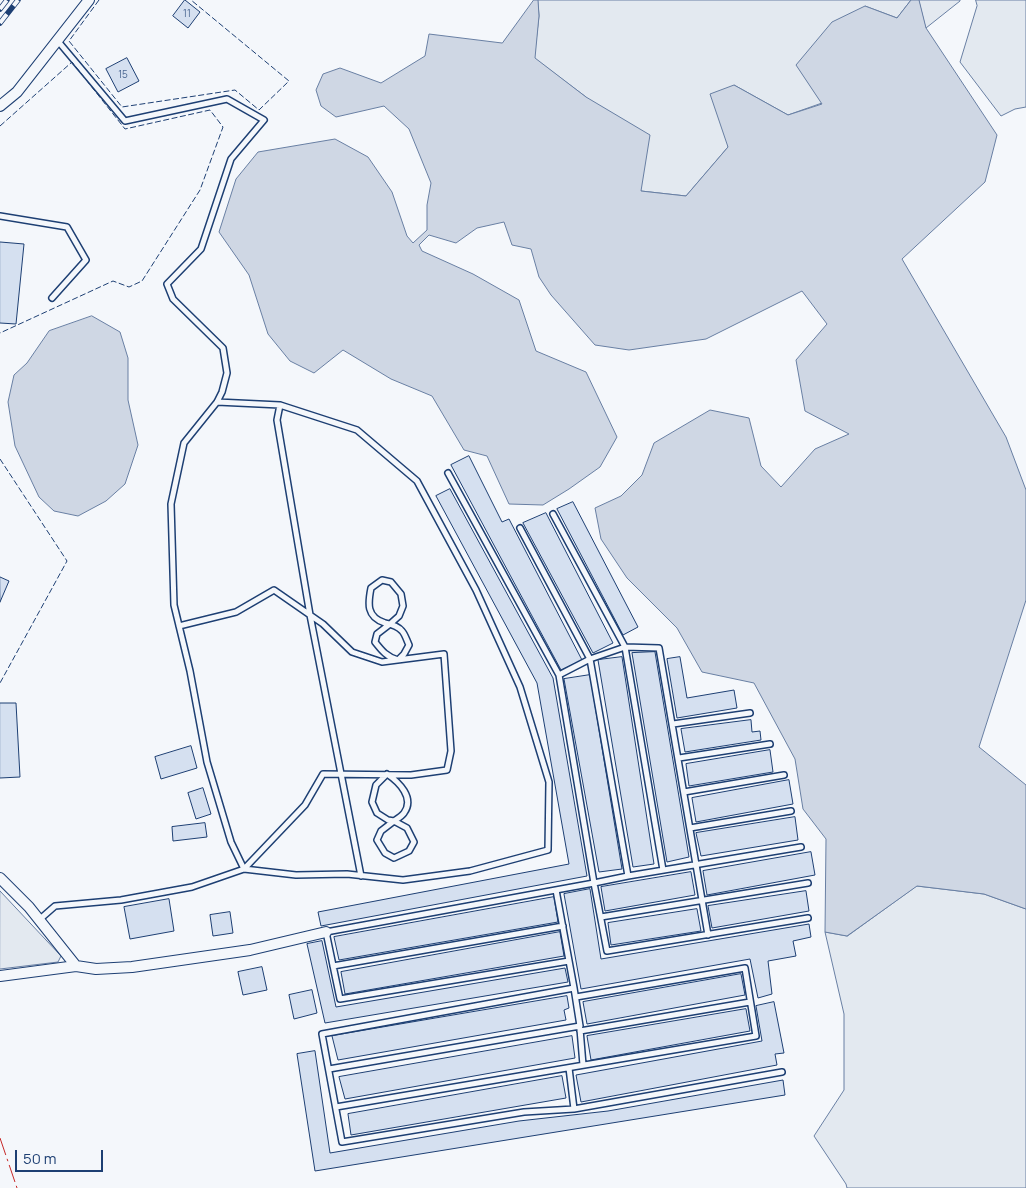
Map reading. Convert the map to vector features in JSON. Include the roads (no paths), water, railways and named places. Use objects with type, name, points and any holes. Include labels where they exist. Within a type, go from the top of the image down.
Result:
[{"type":"street","points":[[0,106],[17,92],[89,0]]},
{"type":"street","points":[[0,878],[39,920],[76,966]]},
{"type":"street","points":[[0,976],[76,966],[96,969],[132,967],[250,950],[326,932]]},
{"type":"lane","points":[[57,40],[125,121],[227,99],[264,120],[231,159],[201,249],[167,284],[173,299],[223,348],[227,373],[222,392],[216,402],[184,443],[171,504],[174,605],[190,671],[207,762],[231,842],[244,869]]},
{"type":"lane","points":[[0,216],[67,227],[86,260],[52,298]]},
{"type":"lane","points":[[39,920],[55,906],[120,900],[192,887],[244,869],[296,875],[361,876],[403,880],[460,872],[548,850],[549,782],[516,678],[476,590],[417,482],[357,430],[280,405],[216,402]]},
{"type":"lane","points":[[280,405],[277,420],[310,615],[361,876]]},
{"type":"lane","points":[[448,473],[559,675],[607,951],[808,918]]},
{"type":"lane","points":[[553,514],[625,647],[664,870]]},
{"type":"lane","points":[[520,528],[590,659],[628,876]]},
{"type":"lane","points":[[398,660],[390,658],[383,653],[375,642],[377,634],[390,624],[399,616],[403,606],[401,594],[391,582],[382,580],[371,588],[368,605],[372,616],[390,624],[402,631],[409,645],[398,660]]},
{"type":"lane","points":[[179,626],[236,612],[274,590],[323,624],[352,652],[382,662],[444,654],[451,751],[447,770],[411,775],[323,774],[305,805],[244,869]]},
{"type":"lane","points":[[559,675],[590,659],[625,647],[659,648],[708,935]]},
{"type":"lane","points":[[673,724],[750,713]]},
{"type":"lane","points":[[678,758],[770,744]]},
{"type":"lane","points":[[387,774],[376,785],[372,802],[377,813],[388,820],[394,821],[407,828],[414,842],[408,851],[394,858],[384,853],[377,840],[382,831],[394,821],[404,813],[407,804],[405,791],[396,779],[387,774]]},
{"type":"lane","points":[[684,792],[784,775]]},
{"type":"lane","points":[[690,828],[791,811]]},
{"type":"lane","points":[[569,961],[340,999],[326,932],[594,882],[801,847]]},
{"type":"lane","points":[[601,917],[808,883]]},
{"type":"lane","points":[[556,890],[576,997],[583,1066]]},
{"type":"lane","points":[[333,966],[563,926]]},
{"type":"lane","points":[[336,1107],[756,1036],[744,968],[576,997]]},
{"type":"lane","points":[[574,988],[322,1034],[342,1142],[524,1112],[574,1109],[782,1072]]},
{"type":"lane","points":[[329,1069],[750,1002]]},
{"type":"lane","points":[[570,1068],[574,1109]]},
{"type":"railway","points":[[0,9],[7,0]]},
{"type":"railway","points":[[0,23],[18,0]]}]
